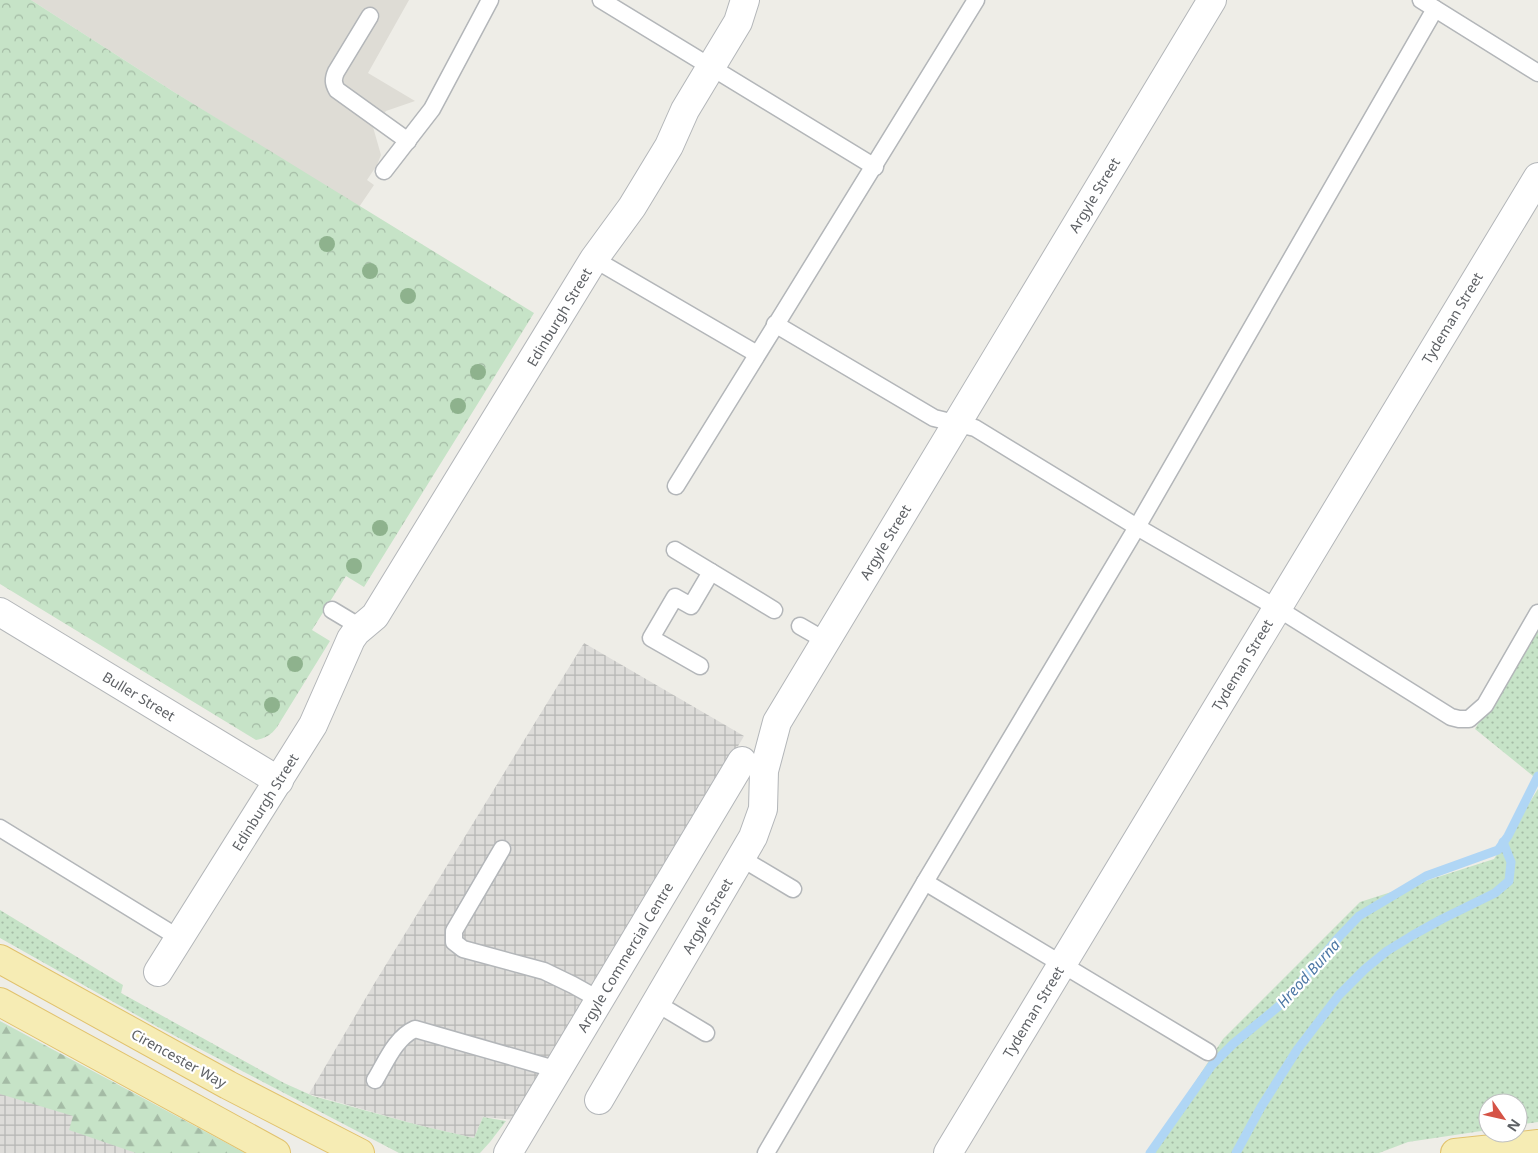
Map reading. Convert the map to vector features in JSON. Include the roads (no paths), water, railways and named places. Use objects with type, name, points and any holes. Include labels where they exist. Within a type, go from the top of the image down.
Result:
[{"type":"main road","name":"Cirencester Way","points":[[0,959],[228,1085],[360,1153]]},
{"type":"main road","points":[[0,1002],[276,1153]]},
{"type":"main road","points":[[1455,1153],[1538,1144]]},
{"type":"street","name":"Edinburgh Street","points":[[158,972],[313,725],[346,646],[356,632],[376,616],[594,259],[645,186],[669,146],[685,110],[738,22],[744,0]]},
{"type":"street","name":"Argyle Street","points":[[600,1100],[753,837],[763,809],[764,771],[777,722],[1212,0]]},
{"type":"street","name":"Tydeman Street","points":[[948,1153],[1538,177]]},
{"type":"street","name":"Buller Street","points":[[0,612],[279,781]]},
{"type":"street","name":"Argyle Commercial Centre","points":[[509,1153],[742,761]]},
{"type":"lane","points":[[384,172],[432,110],[490,0]]},
{"type":"lane","points":[[601,0],[875,167]]},
{"type":"lane","points":[[676,486],[875,167],[976,0]]},
{"type":"lane","points":[[766,1153],[1137,527],[1428,4],[1538,73]]},
{"type":"lane","points":[[370,16],[338,67],[333,79],[334,85],[338,90],[408,141]]},
{"type":"lane","points":[[594,259],[757,354]]},
{"type":"lane","points":[[776,324],[934,418],[956,425],[975,428],[1137,527],[1277,608],[1451,717],[1469,719],[1485,705],[1538,613]]},
{"type":"lane","points":[[675,550],[774,610]]},
{"type":"lane","points":[[700,666],[651,638],[675,597],[690,606],[711,572]]},
{"type":"lane","points":[[332,610],[362,628]]},
{"type":"lane","points":[[800,626],[826,641]]},
{"type":"lane","points":[[0,828],[179,938]]},
{"type":"lane","points":[[502,849],[454,931],[454,942],[462,949],[544,971],[600,1000]]},
{"type":"lane","points":[[741,858],[793,889]]},
{"type":"lane","points":[[925,882],[1208,1052]]},
{"type":"lane","points":[[656,1003],[706,1033]]},
{"type":"lane","points":[[375,1080],[402,1037],[415,1029],[558,1070]]},
{"type":"waterway","name":"Hreod Burna","points":[[1150,1153],[1212,1065],[1233,1044],[1285,1001],[1359,916],[1426,876],[1498,850],[1508,836],[1538,776]]},
{"type":"waterway","name":"Hreod Burna","points":[[1236,1153],[1261,1107],[1297,1050],[1339,995],[1365,969],[1387,951],[1413,935],[1495,893],[1509,881],[1511,862],[1503,842]]}]
